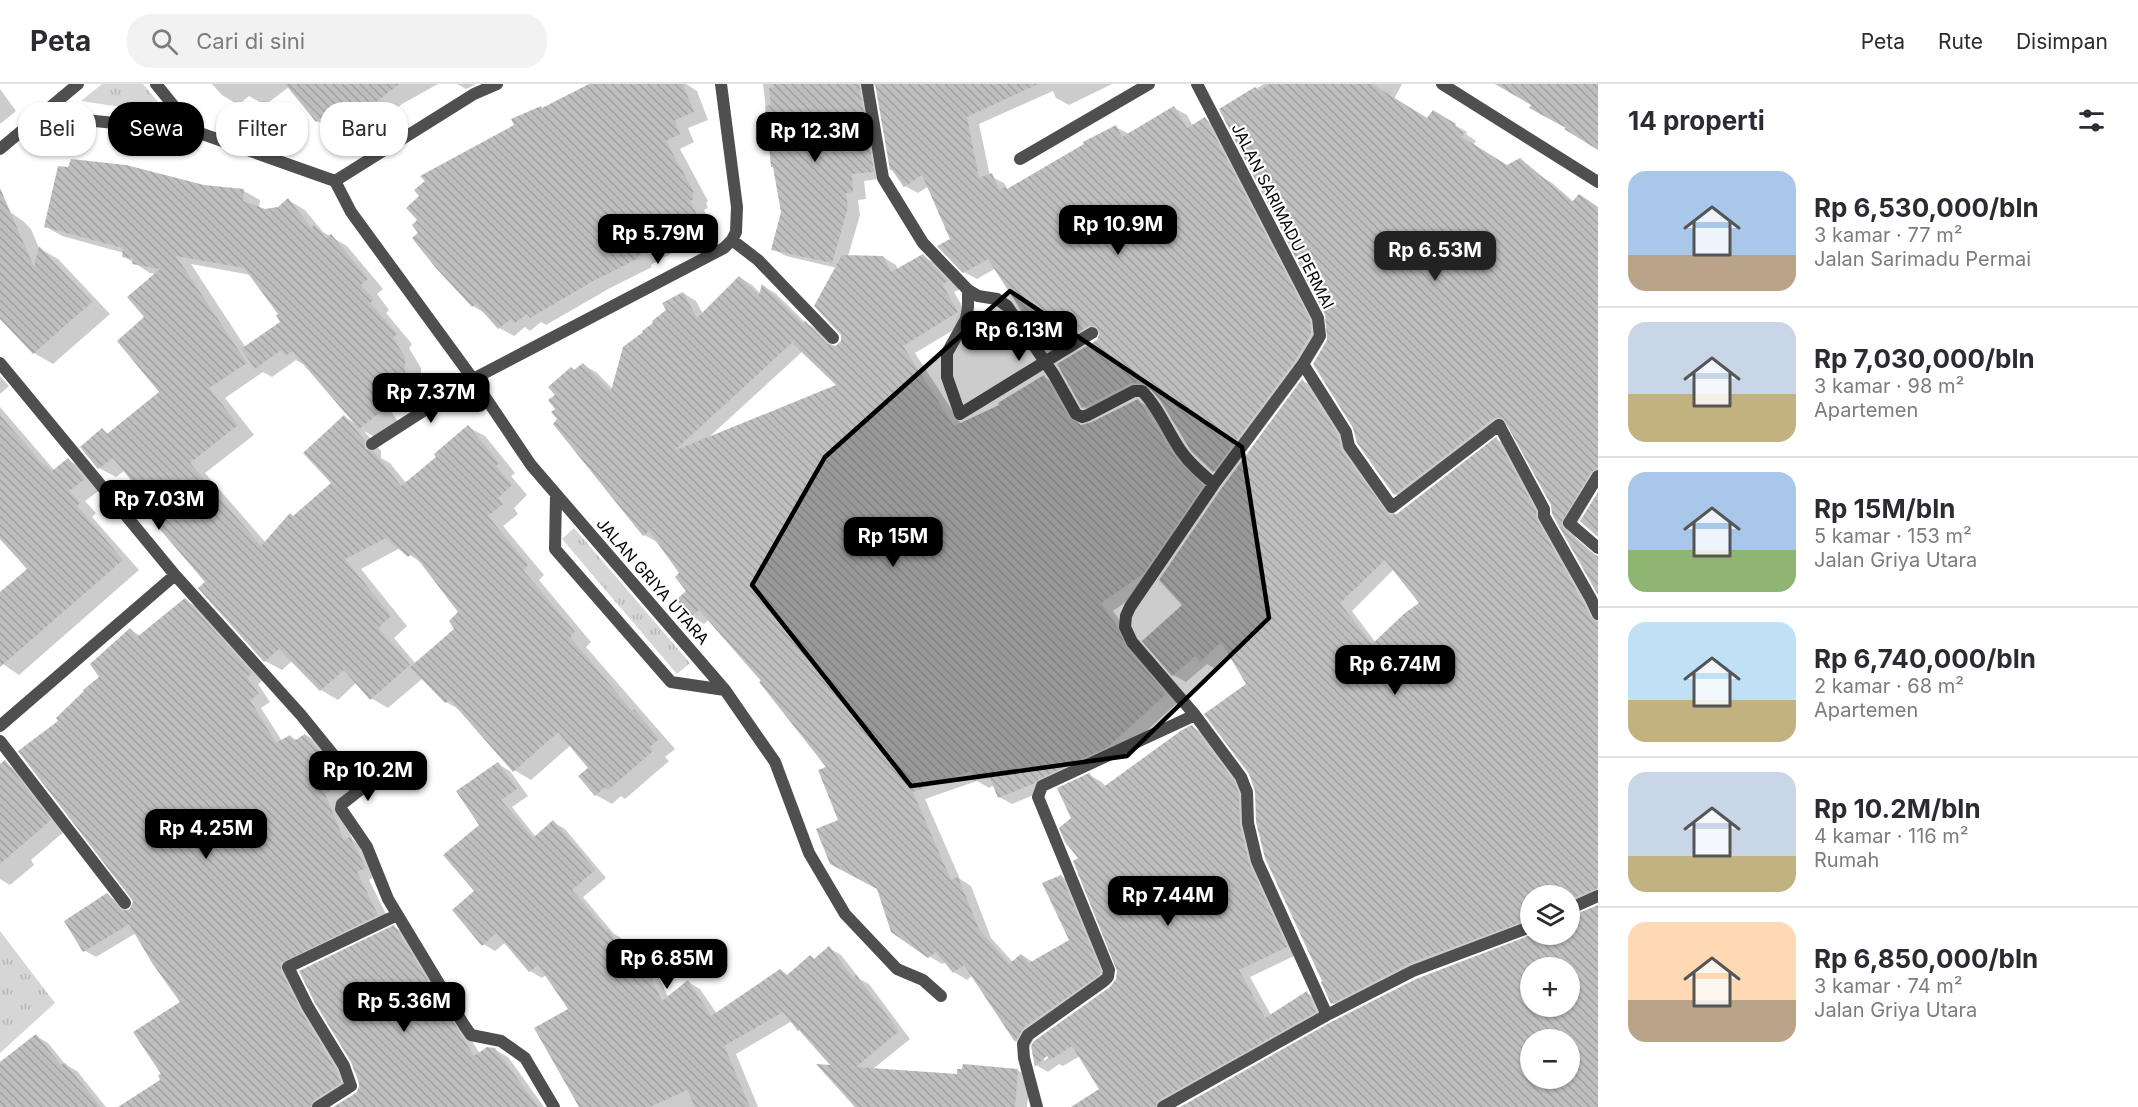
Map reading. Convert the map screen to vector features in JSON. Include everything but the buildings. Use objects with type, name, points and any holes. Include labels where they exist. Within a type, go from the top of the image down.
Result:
[{"type":"street","points":[[56,102],[78,84]]},
{"type":"street","points":[[156,84],[171,102]]},
{"type":"street","points":[[204,135],[335,181],[474,94],[497,84]]},
{"type":"street","points":[[372,444],[473,379],[724,248],[732,240],[736,232],[737,207],[721,84]]},
{"type":"street","points":[[867,84],[883,178],[923,243],[968,290],[978,296],[997,299],[1006,306],[1068,397],[1076,414],[1082,417],[1134,391],[1142,391],[1150,399],[1181,451],[1196,469],[1214,484]]},
{"type":"street","points":[[1020,159],[1149,84]]},
{"type":"street","name":"JALAN SARIMADU PERMAI","points":[[1197,84],[1318,318],[1320,336],[1303,364],[1214,484],[1126,616],[1125,627],[1132,642],[1194,715],[1241,777],[1247,792],[1248,823],[1257,861],[1327,1016]]},
{"type":"street","points":[[1442,84],[1598,182]]},
{"type":"street","points":[[0,149],[18,134]]},
{"type":"street","name":"JALAN GRIYA UTARA","points":[[335,181],[351,212],[473,379],[531,465],[725,690],[776,762],[809,854],[845,914],[897,969],[923,980],[940,996]]},
{"type":"street","points":[[732,240],[758,260],[833,338]]},
{"type":"street","points":[[968,290],[966,319],[947,353],[947,376],[960,414],[1092,333]]},
{"type":"street","points":[[0,363],[175,575],[301,715],[361,789],[342,804],[341,809],[366,847],[397,915],[471,1035],[501,1041],[525,1058],[554,1107]]},
{"type":"street","points":[[1303,364],[1346,432],[1349,446],[1392,507],[1498,425],[1544,509],[1544,516],[1598,614]]},
{"type":"street","points":[[1598,476],[1569,523],[1598,548]]},
{"type":"street","points":[[556,494],[555,549],[671,682],[725,690]]},
{"type":"street","points":[[0,726],[175,575]]},
{"type":"street","points":[[1037,1107],[1024,1058],[1023,1044],[1028,1035],[1104,981],[1109,970],[1038,796],[1039,790],[1042,786],[1194,715]]},
{"type":"street","points":[[0,741],[125,903]]},
{"type":"street","points":[[1580,904],[1598,896]]},
{"type":"street","points":[[318,1107],[351,1086],[344,1066],[308,1007],[288,967],[397,915]]},
{"type":"street","points":[[1163,1107],[1413,971],[1520,931]]},
{"type":"highlighted area","points":[[1010,291],[1242,447],[1269,618],[1127,756],[911,786],[752,585],[825,457]]},
{"type":"green space","points":[[102,84],[143,84],[158,102],[108,102],[108,105],[81,101]]},
{"type":"green space","points":[[574,528],[690,663],[677,674],[562,539]]},
{"type":"green space","points":[[0,931],[55,1003],[0,1053]]}]
